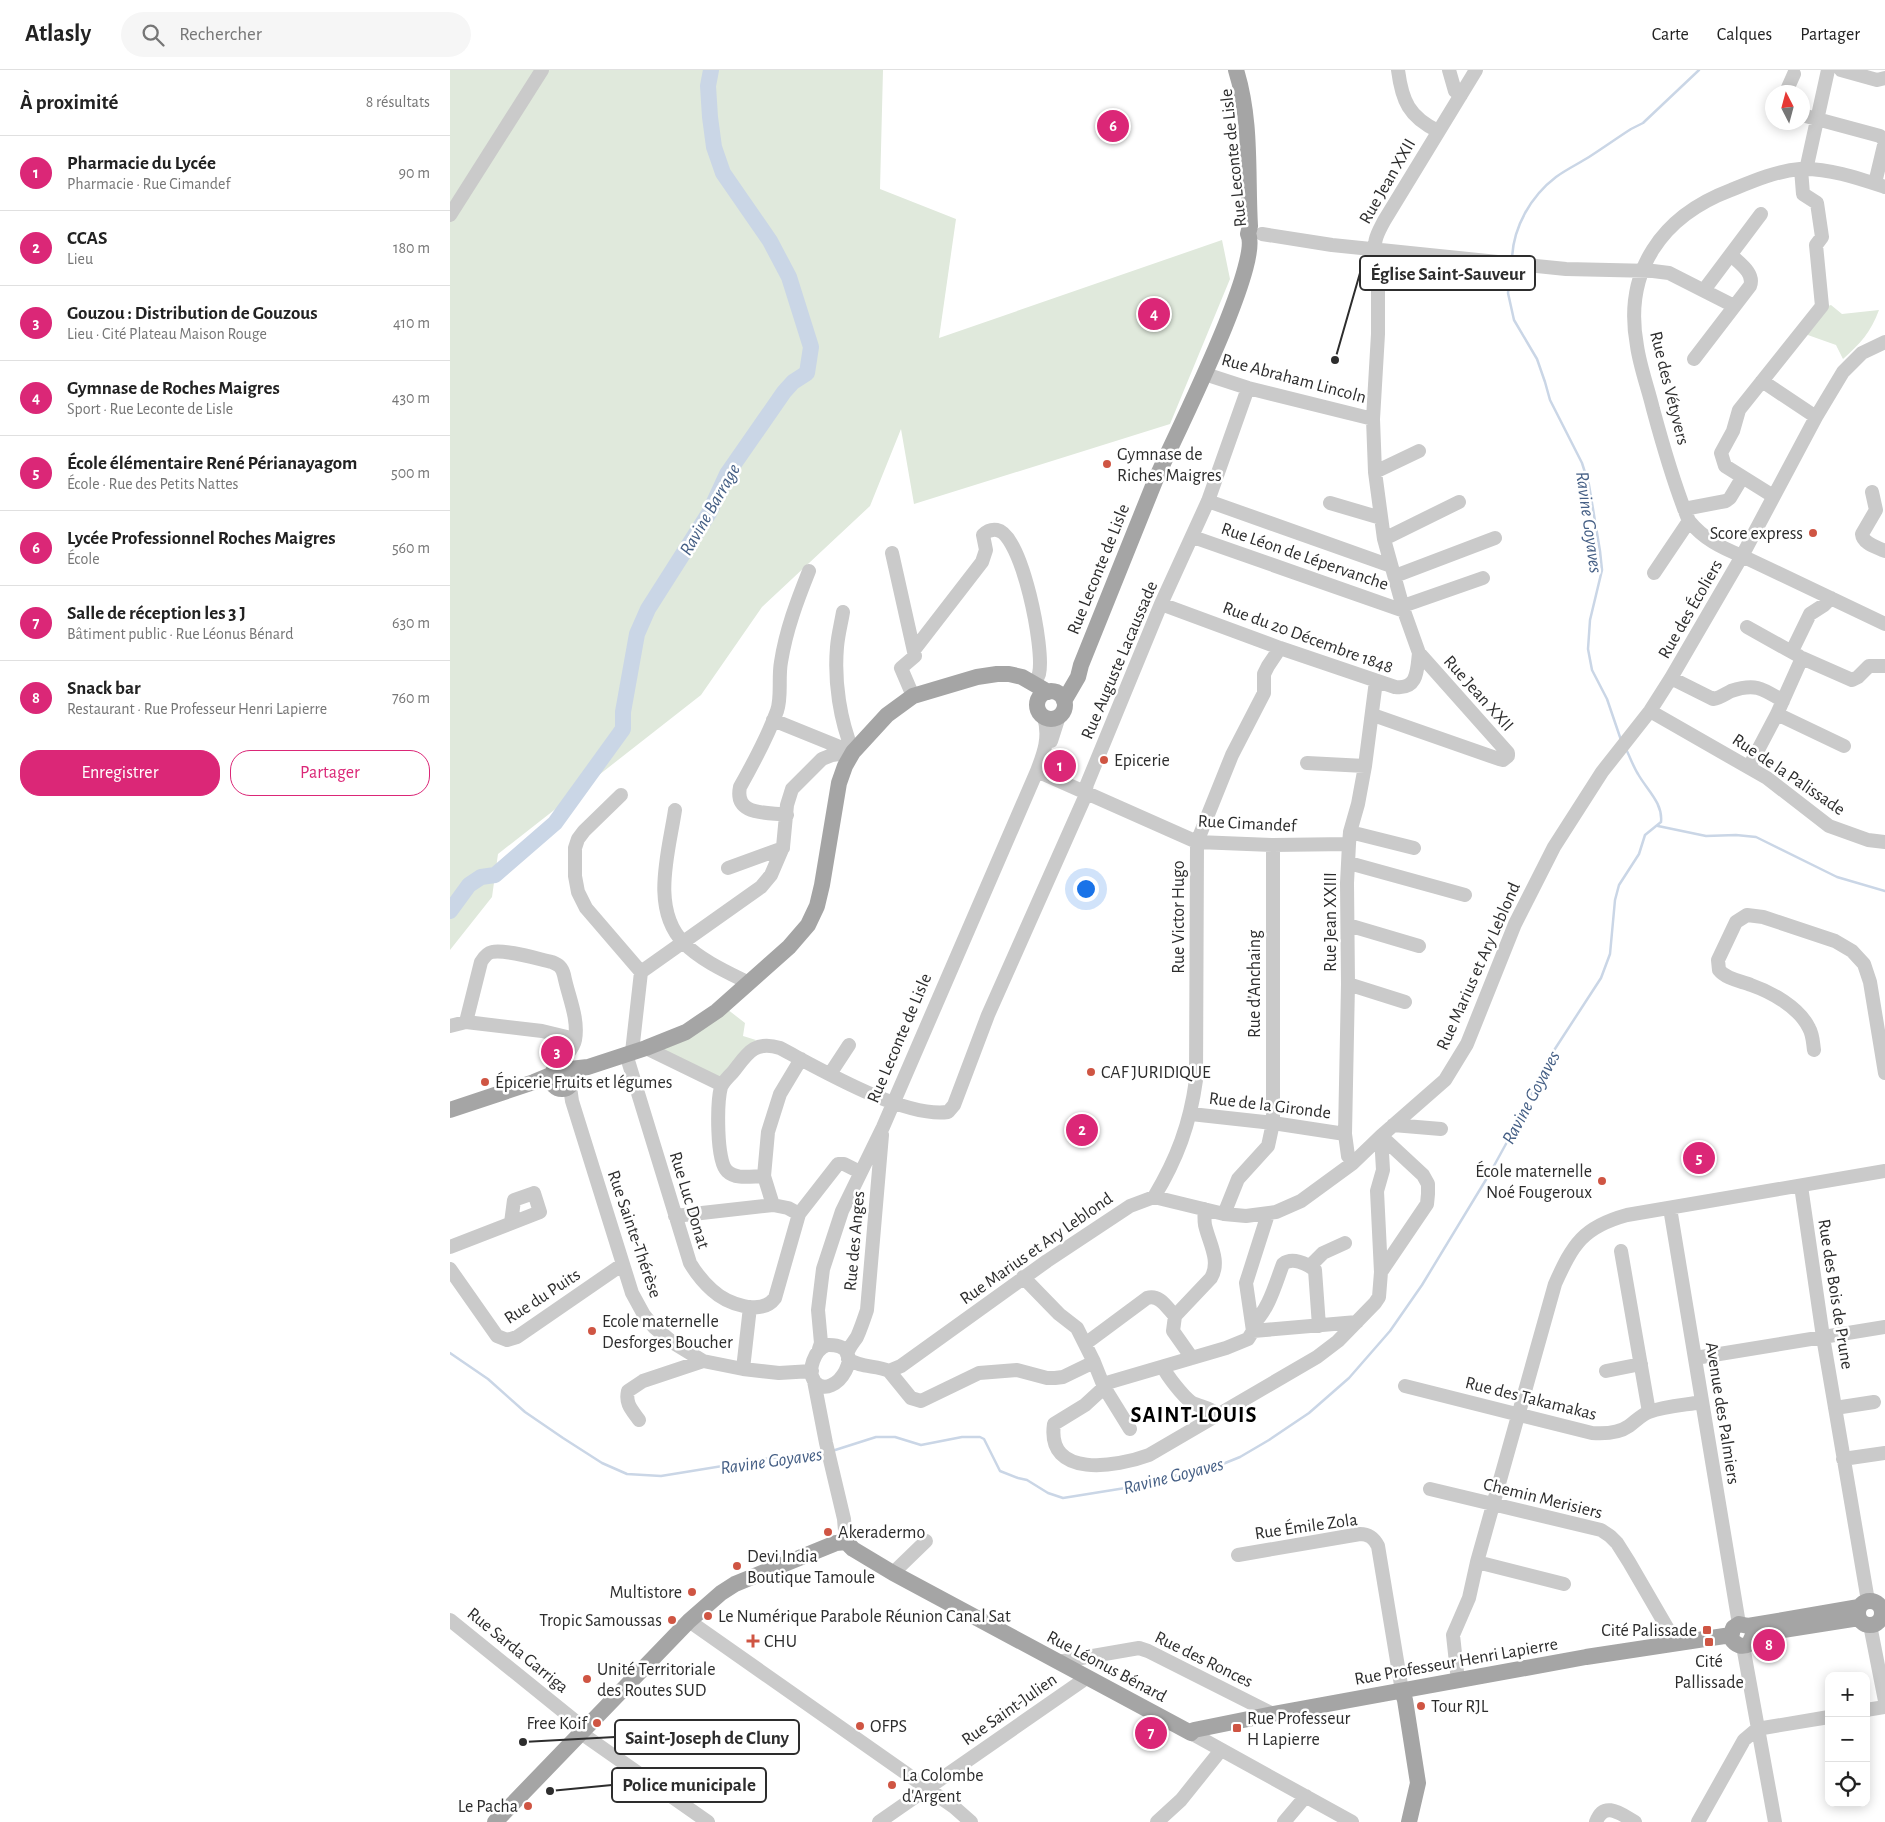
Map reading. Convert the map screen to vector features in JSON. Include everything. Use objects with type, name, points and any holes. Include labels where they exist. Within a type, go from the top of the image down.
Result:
[{"type":"main road","name":"Rue Leconte de Lisle","points":[[1236,70],[1245,104],[1256,233]]},
{"type":"main road","name":"Rue Leconte de Lisle","points":[[1049,700],[1078,677],[1081,665],[1156,480],[1205,374],[1237,296],[1256,233],[1251,114],[1242,70]]},
{"type":"main road","points":[[450,1110],[534,1082],[564,1081],[588,1067],[635,1052],[686,1032],[717,1011],[790,947],[808,925],[817,906],[839,784],[845,766],[853,752],[887,715],[913,696],[977,677],[1009,674],[1049,700]]},
{"type":"main road","points":[[495,1822],[689,1621],[721,1593],[735,1584],[828,1544],[846,1542]]},
{"type":"main road","name":"Rue Léonus Bénard","points":[[846,1542],[852,1549],[893,1573],[1191,1733]]},
{"type":"main road","name":"Rue Professeur Henri Lapierre","points":[[1191,1733],[1194,1730],[1273,1714],[1586,1657],[1873,1611]]},
{"type":"main road","points":[[1402,1691],[1418,1783],[1409,1822]]},
{"type":"street","points":[[450,214],[542,70]]},
{"type":"street","points":[[1398,70],[1402,92],[1410,110],[1420,122],[1438,132]]},
{"type":"street","points":[[1449,70],[1455,91],[1460,95]]},
{"type":"street","name":"Rue Jean XXII","points":[[1373,715],[1499,759],[1506,759],[1508,753],[1418,653],[1403,608],[1384,539],[1375,472],[1373,419],[1378,334],[1378,256],[1374,250],[1375,239],[1384,221],[1476,70]]},
{"type":"street","points":[[1841,70],[1877,80],[1885,78]]},
{"type":"street","points":[[1789,85],[1794,74]]},
{"type":"street","points":[[1773,496],[1725,466],[1721,453],[1733,431],[1739,410],[1822,306],[1816,245],[1822,237],[1817,203],[1803,194],[1803,169],[1826,75]]},
{"type":"street","points":[[1810,117],[1880,136],[1885,141],[1880,185]]},
{"type":"street","name":"Rue des Vétyvers","points":[[1880,185],[1825,170],[1803,169],[1766,177],[1714,196],[1680,217],[1660,238],[1640,271],[1634,311],[1636,346],[1658,425],[1686,515],[1700,534],[1721,548],[1742,556],[1885,624]]},
{"type":"street","points":[[1704,290],[1761,214]]},
{"type":"street","points":[[1256,233],[1374,250],[1566,269],[1653,270],[1669,273],[1734,306]]},
{"type":"street","points":[[1694,359],[1750,286],[1752,278],[1750,274],[1731,255]]},
{"type":"street","name":"Rue des Écoliers","points":[[1629,737],[1650,711],[1671,678],[1742,556],[1816,417],[1843,372],[1862,353],[1885,342]]},
{"type":"street","name":"Rue Abraham Lincoln","points":[[1205,374],[1248,388],[1373,419]]},
{"type":"street","points":[[1762,381],[1816,417]]},
{"type":"street","name":"Rue Auguste Lacaussade","points":[[722,1085],[750,1050],[757,1047],[772,1046],[892,1103],[938,1114],[948,1112],[954,1105],[988,1015],[1084,799],[1087,784],[1161,604],[1208,501],[1248,388]]},
{"type":"street","points":[[1375,472],[1419,451]]},
{"type":"street","points":[[1654,573],[1686,515],[1726,500],[1733,494],[1742,478]]},
{"type":"street","points":[[1872,492],[1876,510],[1862,537],[1864,540],[1885,551]]},
{"type":"street","points":[[1208,501],[1393,571],[1495,538]]},
{"type":"street","points":[[1384,539],[1459,502]]},
{"type":"street","points":[[1330,503],[1381,518]]},
{"type":"street","points":[[914,650],[982,562],[986,550],[984,535],[986,532],[993,529],[1002,531],[1008,538],[1020,561],[1029,592],[1039,643],[1039,675],[1049,700]]},
{"type":"street","name":"Rue Léon de Lépervanche","points":[[1193,537],[1403,608]]},
{"type":"street","points":[[892,553],[915,656],[901,668],[913,696]]},
{"type":"street","points":[[787,816],[750,810],[743,806],[738,795],[740,786],[767,738],[777,710],[780,665],[784,642],[809,571]]},
{"type":"street","points":[[1403,608],[1482,578]]},
{"type":"street","points":[[1749,767],[1783,701],[1810,614],[1824,606],[1831,598]]},
{"type":"street","name":"Rue du 20 Décembre 1848","points":[[1161,604],[1280,648],[1395,687],[1402,688],[1414,681],[1418,653]]},
{"type":"street","points":[[843,612],[837,647],[838,682],[840,708],[845,732],[853,752]]},
{"type":"street","points":[[1747,627],[1797,654],[1852,680],[1869,666],[1885,666]]},
{"type":"street","name":"Rue Victor Hugo","points":[[1154,1197],[1176,1157],[1191,1114],[1196,1080],[1197,842],[1232,755],[1264,693],[1264,674],[1280,648]]},
{"type":"street","points":[[1671,678],[1713,698],[1720,698],[1729,692],[1756,686],[1783,701]]},
{"type":"street","name":"Rue Jean XXIII","points":[[1353,1163],[1348,1156],[1345,1134],[1348,863],[1350,838],[1358,804],[1373,715],[1376,681]]},
{"type":"street","name":"Rue Leconte de Lisle","points":[[819,1349],[818,1310],[823,1270],[842,1211],[882,1127],[1045,750],[1050,745],[1049,700]]},
{"type":"street","name":"Rue de la Palissade","points":[[1650,711],[1767,778],[1829,826],[1868,840],[1885,842]]},
{"type":"street","points":[[1777,714],[1844,746]]},
{"type":"street","points":[[772,720],[853,752]]},
{"type":"street","name":"Rue Marius et Ary Leblond","points":[[837,1380],[901,1366],[912,1360],[1023,1278],[1130,1206],[1154,1197],[1224,1214],[1246,1216],[1268,1214],[1301,1202],[1353,1163],[1445,1080],[1467,1044],[1515,924],[1554,847],[1629,737]]},
{"type":"street","points":[[641,972],[761,887],[771,875],[783,848],[789,797],[792,789],[822,759],[832,755],[853,752]]},
{"type":"street","points":[[1307,763],[1365,766]]},
{"type":"street","name":"Rue Cimandef","points":[[1037,771],[1197,842],[1272,844],[1350,838],[1414,848]]},
{"type":"street","points":[[622,795],[578,839],[575,848],[575,876],[578,892],[586,908],[641,972],[635,1052],[722,1085],[718,1120],[722,1162],[726,1170],[735,1176],[764,1176]]},
{"type":"street","points":[[675,810],[664,881],[665,905],[672,925],[684,943],[715,966],[749,983]]},
{"type":"street","name":"Rue d'Anchaing","points":[[1224,1214],[1238,1179],[1268,1146],[1273,1123],[1272,844]]},
{"type":"street","points":[[728,868],[783,848]]},
{"type":"street","points":[[1348,863],[1466,895]]},
{"type":"street","points":[[1814,1050],[1809,1028],[1803,1019],[1786,1004],[1762,989],[1726,976],[1719,970],[1718,960],[1736,922],[1741,917],[1747,915],[1763,917],[1835,941],[1852,951],[1864,964],[1880,1014],[1885,1073]]},
{"type":"street","points":[[1348,925],[1419,946]]},
{"type":"street","points":[[466,1022],[481,962],[490,952],[504,952],[552,962],[563,969],[575,1018],[575,1039],[572,1049],[563,1060],[564,1081]]},
{"type":"street","points":[[1348,984],[1406,1002]]},
{"type":"street","points":[[450,1026],[466,1022],[542,1031],[575,1039]]},
{"type":"street","points":[[830,1074],[848,1045]]},
{"type":"street","name":"Rue Luc Donat","points":[[635,1052],[675,1216],[690,1263],[698,1277],[713,1292],[730,1302],[750,1307],[764,1306],[771,1303],[775,1298],[799,1214]]},
{"type":"street","points":[[773,1205],[764,1176],[768,1132],[780,1094],[801,1059]]},
{"type":"street","name":"Rue Sainte-Thérèse","points":[[564,1081],[632,1294],[644,1315],[672,1342],[703,1360],[743,1369],[813,1376]]},
{"type":"street","name":"Rue de la Gironde","points":[[1191,1114],[1273,1123],[1345,1134]]},
{"type":"street","points":[[1393,1125],[1441,1129]]},
{"type":"street","name":"Rue des Anges","points":[[848,1357],[848,1349],[863,1324],[866,1310],[882,1127]]},
{"type":"street","points":[[1381,1136],[1423,1175],[1428,1184],[1427,1204],[1381,1272]]},
{"type":"street","points":[[1319,1326],[1315,1270],[1310,1266],[1293,1260],[1287,1261],[1283,1264],[1266,1307],[1248,1338],[1241,1343],[1110,1382],[1085,1404],[1054,1424],[1053,1432],[1060,1454],[1068,1461],[1096,1465],[1134,1461],[1149,1455],[1316,1357],[1338,1341],[1379,1297],[1381,1272],[1377,1192],[1383,1170],[1381,1136]]},
{"type":"street","points":[[675,1216],[773,1205],[788,1208],[799,1214],[838,1164],[844,1164],[860,1172]]},
{"type":"street","points":[[1458,1681],[1453,1635],[1469,1598],[1477,1562],[1555,1284],[1569,1254],[1579,1241],[1593,1228],[1610,1220],[1885,1171]]},
{"type":"street","name":"Rue des Bois de Prune","points":[[1801,1186],[1843,1460],[1873,1611],[1885,1701]]},
{"type":"street","name":"Avenue des Palmiers","points":[[1670,1208],[1743,1633],[1757,1729],[1775,1822]]},
{"type":"street","points":[[1192,1358],[1173,1331],[1174,1316],[1211,1278],[1215,1271],[1215,1263],[1205,1225],[1204,1209]]},
{"type":"street","points":[[1253,1327],[1246,1283],[1268,1214]]},
{"type":"street","points":[[450,1247],[511,1224]]},
{"type":"street","points":[[1310,1266],[1323,1253],[1345,1243]]},
{"type":"street","points":[[1621,1251],[1649,1412]]},
{"type":"street","name":"Rue du Puits","points":[[450,1270],[497,1336],[507,1340],[517,1337],[623,1264]]},
{"type":"street","points":[[1023,1278],[1059,1314],[1074,1324],[1104,1386],[1130,1428]]},
{"type":"street","points":[[1085,1344],[1151,1296],[1160,1300],[1174,1316]]},
{"type":"street","points":[[743,1369],[750,1307]]},
{"type":"street","points":[[1253,1327],[1319,1326],[1357,1322]]},
{"type":"street","points":[[1695,1358],[1885,1327]]},
{"type":"street","points":[[846,1542],[844,1519],[813,1376],[814,1358],[819,1349],[827,1345],[836,1345],[848,1357],[862,1366],[884,1369],[911,1398],[921,1401],[979,1373],[1017,1370],[1047,1378],[1055,1378],[1063,1377],[1094,1362]]},
{"type":"street","points":[[820,1413],[825,1396],[848,1367],[848,1357]]},
{"type":"street","points":[[639,1420],[628,1405],[628,1391],[642,1381],[703,1360]]},
{"type":"street","points":[[1606,1371],[1641,1364]]},
{"type":"street","points":[[1162,1367],[1187,1398],[1194,1403],[1208,1407],[1217,1414]]},
{"type":"street","points":[[813,1376],[822,1385],[837,1380]]},
{"type":"street","name":"Rue des Takamakas","points":[[1405,1386],[1601,1434],[1627,1428],[1649,1412],[1702,1402]]},
{"type":"street","points":[[1835,1408],[1874,1402]]},
{"type":"street","points":[[1843,1460],[1885,1453]]},
{"type":"street","name":"Chemin Merisiers","points":[[1430,1489],[1601,1530],[1610,1536],[1629,1562],[1676,1643]]},
{"type":"street","name":"Rue Émile Zola","points":[[1238,1555],[1360,1534],[1368,1535],[1374,1539],[1378,1546],[1402,1691]]},
{"type":"street","points":[[893,1573],[926,1540]]},
{"type":"street","points":[[1477,1562],[1564,1584]]},
{"type":"street","name":"Rue Sarda Garriga","points":[[450,1620],[583,1731],[708,1822]]},
{"type":"street","points":[[689,1621],[928,1788],[971,1822]]},
{"type":"street","name":"Rue des Ronces","points":[[1058,1662],[1139,1648],[1273,1714]]},
{"type":"street","name":"Rue Saint-Julien","points":[[879,1822],[1082,1681],[1085,1677]]},
{"type":"street","points":[[1870,1709],[1885,1707]]},
{"type":"street","points":[[1698,1822],[1744,1740],[1757,1729],[1825,1718]]},
{"type":"street","name":"Rue Léonus Bénard","points":[[1191,1733],[1352,1822]]},
{"type":"street","points":[[1158,1822],[1181,1800],[1221,1750]]},
{"type":"street","points":[[1284,1822],[1306,1796]]},
{"type":"street","points":[[1596,1822],[1599,1814],[1610,1810],[1616,1811],[1635,1822]]},
{"type":"shaded area","points":[[450,70],[883,70],[880,189],[956,219],[939,338],[1222,240],[1230,279],[1170,424],[914,504],[901,429],[870,506],[762,607],[701,695],[498,854],[492,897],[450,950]]},
{"type":"shaded area","points":[[1831,305],[1842,314],[1879,310],[1864,337],[1843,359],[1836,345],[1805,334],[1825,307]]},
{"type":"shaded area","points":[[727,1009],[745,1023],[743,1036],[756,1040],[721,1076],[712,1076],[658,1049]]},
{"type":"waterway","name":"Ravine Barrage","points":[[450,911],[469,885],[481,877],[495,875],[555,823],[623,729],[623,712],[637,634],[648,609],[709,513],[727,474],[784,392],[793,382],[807,373],[811,347],[789,277],[770,241],[723,173],[714,147],[708,86],[711,70]]},
{"type":"waterway","name":"Ravine Goyaves","points":[[1512,259],[1513,247],[1520,224],[1531,203],[1539,193],[1560,174],[1643,123],[1699,70]]},
{"type":"waterway","name":"Ravine Goyaves","points":[[1511,267],[1508,293],[1514,320],[1537,359],[1550,400],[1582,463],[1589,485],[1602,570],[1590,620],[1588,649],[1592,670],[1607,699],[1621,740]]},
{"type":"waterway","name":"Ravine Goyaves","points":[[832,1451],[876,1437],[895,1437],[921,1445],[962,1437],[980,1437],[984,1439],[1000,1471],[1027,1480],[1048,1493],[1063,1498],[1144,1485],[1188,1472],[1203,1472],[1240,1457],[1309,1413],[1349,1378],[1390,1331],[1422,1285],[1490,1173],[1551,1055],[1601,978],[1610,954],[1615,900],[1619,885],[1639,854],[1645,835],[1661,822],[1660,809],[1636,771],[1626,749]]},
{"type":"waterway","points":[[1658,826],[1706,836],[1736,835],[1756,837],[1837,877],[1885,891]]},
{"type":"waterway","name":"Ravine Goyaves","points":[[450,1353],[488,1379],[525,1412],[563,1438],[602,1463],[627,1474],[661,1476],[809,1452],[824,1452]]},
{"type":"place","name":"Lycée Professionnel Roches Maigres","points":[[1113,126]]},
{"type":"place","name":"Gymnase de Roches Maigres","points":[[1154,314]]},
{"type":"place","name":"Église Saint-Sauveur","points":[[1335,360]]},
{"type":"place","name":"Gymnase de Riches Maigres","points":[[1107,464]]},
{"type":"place","name":"Score express","points":[[1813,533]]},
{"type":"place","name":"Epicerie","points":[[1104,760]]},
{"type":"place","name":"Pharmacie du Lycée","points":[[1060,766]]},
{"type":"place","name":"Gouzou : Distribution de Gouzous","points":[[557,1052]]},
{"type":"place","name":"CAF JURIDIQUE","points":[[1091,1072]]},
{"type":"place","name":"Épicerie Fruits et légumes","points":[[485,1082]]},
{"type":"place","name":"CCAS","points":[[1082,1130]]},
{"type":"place","name":"École élémentaire René Périanayagom","points":[[1699,1158]]},
{"type":"place","name":"École maternelle Noé Fougeroux","points":[[1602,1181]]},
{"type":"place","name":"Ecole maternelle Desforges Boucher","points":[[592,1331]]},
{"type":"place","name":"Akeradermo","points":[[828,1532]]},
{"type":"place","name":"Devi India Boutique Tamoule","points":[[737,1566]]},
{"type":"place","name":"Multistore","points":[[692,1592]]},
{"type":"place","name":"Le Numérique Parabole Réunion Canal Sat","points":[[708,1616]]},
{"type":"place","name":"Tropic Samoussas","points":[[672,1620]]},
{"type":"place","name":"Cité Palissade","points":[[1707,1630]]},
{"type":"place","name":"CHU","points":[[753,1641]]},
{"type":"place","name":"Cité Pallissade","points":[[1709,1642]]},
{"type":"place","name":"Snack bar","points":[[1769,1645]]},
{"type":"place","name":"Unité Territoriale des Routes SUD","points":[[587,1679]]},
{"type":"place","name":"Tour RJL","points":[[1421,1706]]},
{"type":"place","name":"Free Koif","points":[[597,1723]]},
{"type":"place","name":"OFPS","points":[[860,1726]]},
{"type":"place","name":"Rue Professeur H Lapierre","points":[[1237,1728]]},
{"type":"place","name":"Salle de réception les 3 J","points":[[1151,1733]]},
{"type":"place","name":"Saint-Joseph de Cluny","points":[[523,1742]]},
{"type":"place","name":"La Colombe d'Argent","points":[[892,1785]]},
{"type":"place","name":"Police municipale","points":[[550,1791]]},
{"type":"place","name":"Le Pacha","points":[[528,1806]]},
{"type":"district","name":"SAINT-LOUIS","points":[[1194,1414]]}]
